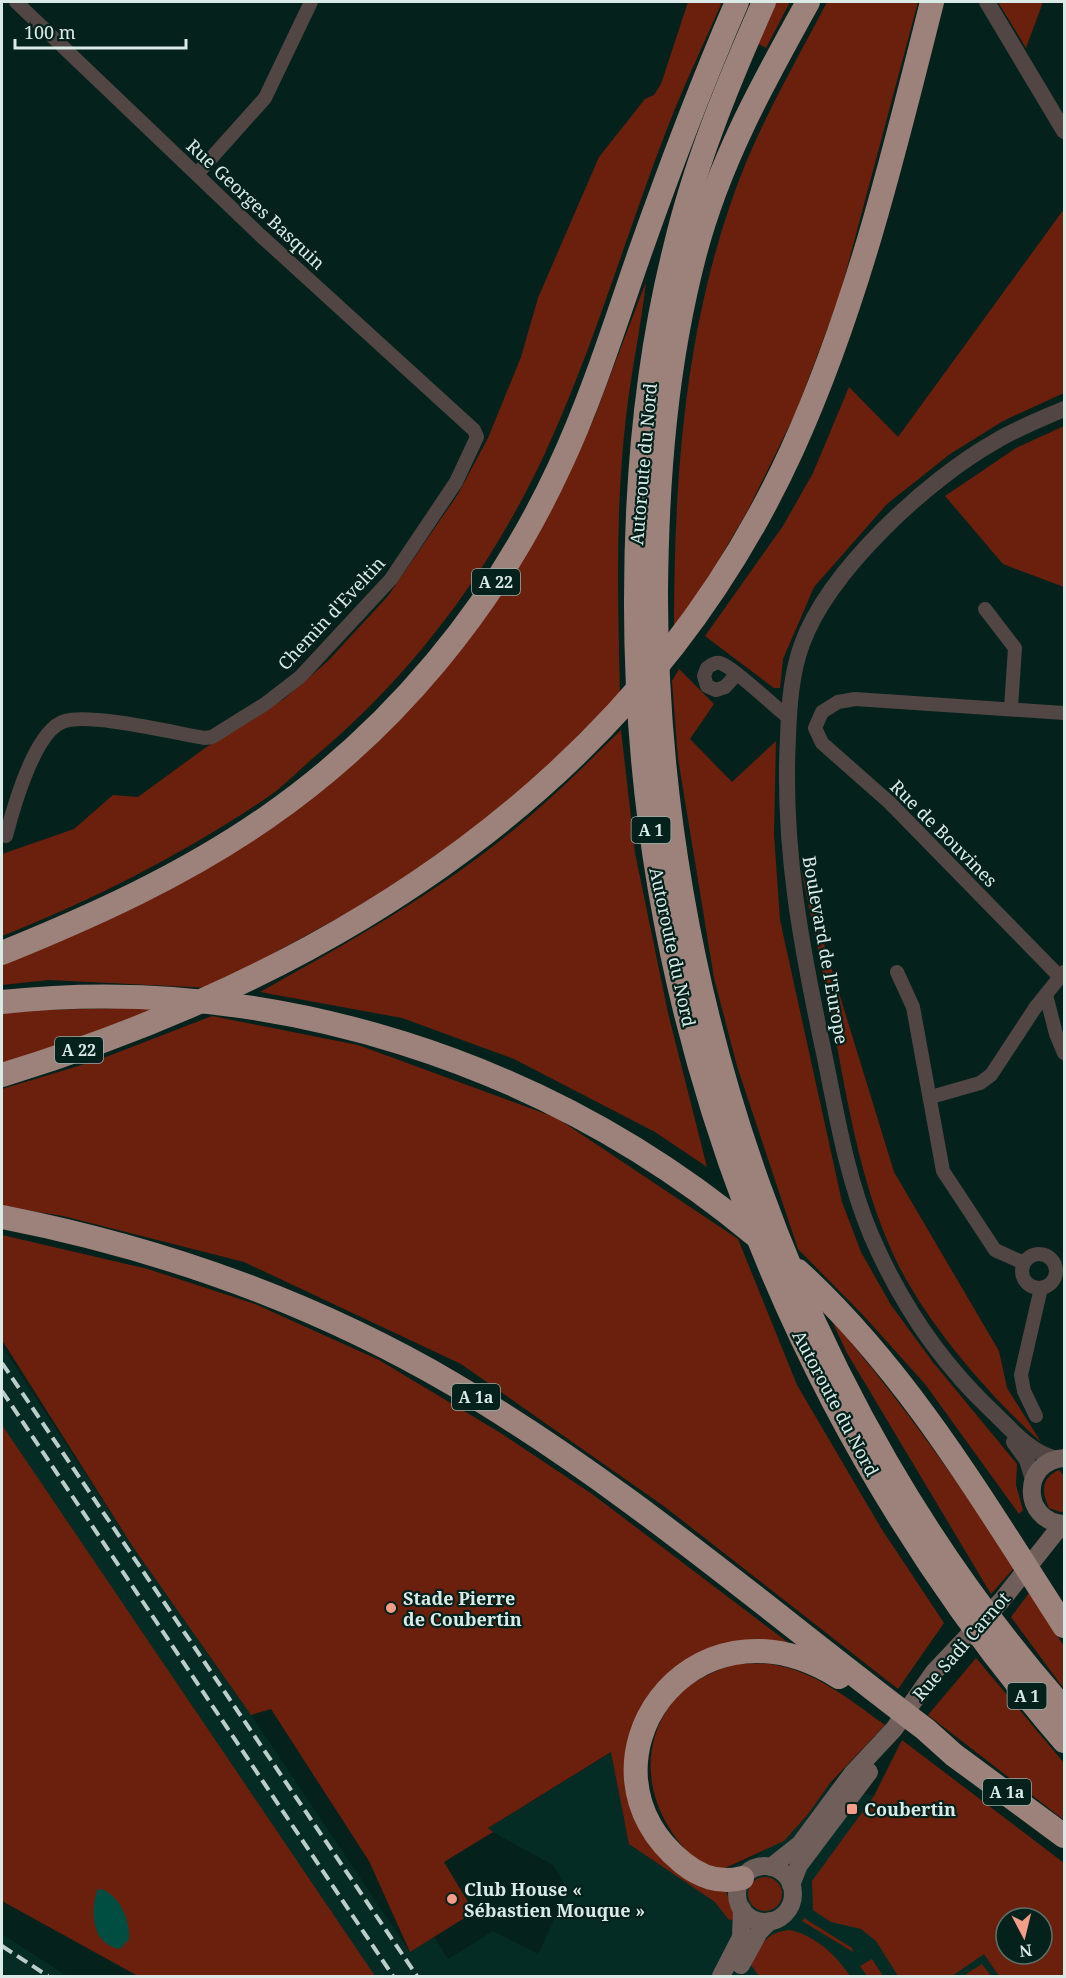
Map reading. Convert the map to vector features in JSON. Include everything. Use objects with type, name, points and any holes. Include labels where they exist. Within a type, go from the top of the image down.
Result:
[{"type":"highway","name":"A 22","points":[[2,953],[124,900],[206,856],[265,819],[322,775],[384,719],[441,657],[472,616],[531,525],[572,439],[683,132],[737,2]]},
{"type":"highway","name":"Autoroute du Nord","points":[[764,2],[717,115],[683,215],[662,308],[646,404],[637,528],[638,701],[650,822],[669,941],[695,1051],[728,1159],[761,1246],[795,1324],[845,1425],[902,1523],[968,1603],[1065,1741]]},
{"type":"highway","name":"Autoroute du Nord","points":[[808,2],[751,104],[732,148],[707,214],[680,323],[665,418],[658,511],[656,665],[662,751],[673,846],[693,958],[723,1076],[769,1215],[814,1317],[870,1428],[968,1603]]},
{"type":"highway","name":"A 22","points":[[2,1075],[156,1021],[260,974],[355,922],[443,866],[543,788],[602,729],[655,667],[702,606],[734,558],[774,487],[826,369],[881,200],[932,2]]},
{"type":"highway","points":[[2,1002],[58,997],[165,998],[256,1009],[332,1023],[414,1047],[513,1083],[631,1144],[688,1182],[793,1267],[862,1335],[941,1436],[1010,1538],[1065,1626]]},
{"type":"highway","name":"A 1a","points":[[2,1217],[123,1245],[208,1271],[318,1315],[414,1362],[487,1404],[585,1470],[922,1733],[1065,1836]]},
{"type":"highway","name":"Autoroute du Nord","points":[[997,1643],[1065,1709]]},
{"type":"highway","points":[[742,1878],[713,1879],[687,1866],[662,1843],[644,1811],[637,1778],[640,1743],[652,1711],[668,1688],[687,1671],[712,1658],[738,1651],[766,1651],[793,1656],[820,1667],[884,1704]]},
{"type":"main road","points":[[1033,1480],[1044,1465],[1061,1458]]},
{"type":"main road","name":"Rue Sadi Carnot","points":[[1031,1564],[1039,1541],[1037,1510],[1031,1497],[1033,1480]]},
{"type":"main road","points":[[1037,1510],[1047,1519],[1065,1524]]},
{"type":"main road","name":"Rue Sadi Carnot","points":[[791,1885],[799,1865],[875,1764],[894,1729],[934,1672],[1002,1600],[1055,1533],[1065,1524]]},
{"type":"main road","name":"Rue Sadi Carnot","points":[[771,1867],[800,1844],[852,1774],[894,1729]]},
{"type":"main road","points":[[722,1977],[741,1937],[742,1909],[737,1893],[742,1878],[753,1868],[771,1867],[784,1873],[791,1885],[792,1896],[789,1907],[759,1932],[735,1977]]},
{"type":"main road","points":[[742,1909],[754,1919],[770,1921]]},
{"type":"street","name":"Rue Georges Basquin","points":[[16,2],[197,174],[474,430]]},
{"type":"street","points":[[197,174],[265,98],[311,2]]},
{"type":"street","points":[[987,2],[1065,131]]},
{"type":"street","name":"Boulevard de l'Europe","points":[[1033,1480],[1025,1457],[931,1341],[892,1279],[867,1226],[851,1179],[804,957],[793,891],[787,808],[789,718],[795,669],[804,640],[826,599],[866,550],[912,504],[976,453],[1006,435],[1065,408]]},
{"type":"street","name":"Chemin d'Eveltin","points":[[6,836],[18,788],[48,734],[63,721],[80,719],[128,724],[205,738],[212,737],[265,704],[300,677],[398,570],[456,482],[474,446],[477,437],[474,430]]},
{"type":"street","points":[[985,609],[1015,648],[1011,708],[1065,713]]},
{"type":"street","points":[[736,675],[789,718]]},
{"type":"street","name":"Rue de Bouvines","points":[[1011,708],[867,699],[838,702],[822,712],[815,728],[822,743],[891,803],[1062,975]]},
{"type":"street","points":[[897,972],[913,1007],[932,1097],[943,1171],[995,1250],[1024,1263]]},
{"type":"street","points":[[932,1097],[980,1083],[991,1075],[1062,975]]},
{"type":"street","points":[[1046,995],[1056,1034],[1065,1053]]},
{"type":"street","points":[[1036,1254],[1048,1256],[1056,1268],[1055,1278],[1051,1284],[1041,1288],[1026,1282],[1023,1275],[1024,1263],[1036,1254]]},
{"type":"street","points":[[1036,1416],[1024,1391],[1021,1375],[1041,1288]]},
{"type":"street","name":"Boulevard de l'Europe","points":[[984,1404],[1033,1449],[1061,1458]]},
{"type":"shaded area","points":[[688,2],[722,2],[654,162],[564,411],[524,495],[500,538],[446,618],[416,656],[349,727],[271,795],[202,839],[137,875],[2,936],[2,854],[74,829],[113,795],[138,797],[205,748],[284,699],[328,661],[388,596],[458,494],[488,438],[521,357],[538,298],[599,157],[645,99],[654,95],[661,84]]},
{"type":"shaded area","points":[[776,2],[790,2],[766,48],[757,43]]},
{"type":"shaded area","points":[[827,2],[918,2],[839,298],[796,412],[748,510],[711,573],[674,628],[681,450],[697,331],[710,273],[726,216],[747,160],[775,100]]},
{"type":"shaded area","points":[[998,2],[1043,2],[1026,48]]},
{"type":"shaded area","points":[[1064,209],[1064,393],[1003,421],[950,454],[887,504],[814,587],[783,659],[780,688],[774,688],[705,636],[783,526],[813,473],[849,387],[898,437]]},
{"type":"shaded area","points":[[646,282],[628,400],[620,487],[618,556],[620,696],[561,758],[477,828],[369,901],[210,988],[49,980],[2,985],[2,964],[304,803],[547,517],[594,418]]},
{"type":"shaded area","points":[[1064,426],[1064,587],[1003,564],[945,496],[1016,448]]},
{"type":"shaded area","points":[[679,669],[714,704],[690,739],[732,782],[776,741],[774,834],[780,920],[842,1202],[861,1252],[891,1305],[932,1361],[1017,1464],[1016,1485],[1023,1510],[1019,1514],[925,1384],[863,1315],[798,1249],[737,1066],[714,978],[678,758],[672,681]]},
{"type":"shaded area","points":[[621,730],[635,853],[668,1013],[707,1167],[655,1132],[514,1059],[402,1018],[260,992],[369,930],[473,861],[549,799]]},
{"type":"shaded area","points":[[801,869],[894,1172],[999,1351],[1007,1388],[1041,1442],[978,1378],[937,1327],[903,1274],[880,1223],[856,1141]]},
{"type":"shaded area","points":[[167,1007],[2,1065],[2,1011]]},
{"type":"shaded area","points":[[212,1016],[358,1045],[557,1118],[738,1239],[797,1385],[881,1528],[944,1623],[898,1689],[665,1507],[461,1364],[244,1262],[63,1216],[2,1206],[2,1089],[98,1060]]},
{"type":"shaded area","name":"Stade Pierre de Coubertin","points":[[2,1235],[148,1269],[255,1304],[379,1360],[499,1432],[592,1494],[798,1650],[733,1644],[644,1710],[639,1816],[724,1887],[737,1919],[729,1920],[715,1902],[629,1844],[611,1752],[488,1828],[493,1832],[444,1862],[474,1912],[410,1952],[369,1861],[271,1709],[251,1715],[133,1547],[2,1340]]},
{"type":"shaded area","points":[[831,1319],[927,1440],[1014,1568],[991,1594],[847,1353]]},
{"type":"shaded area","points":[[2,1346],[133,1547],[251,1715],[410,1952],[434,1937],[448,1959],[493,1931],[538,1954],[568,1890],[553,1865],[487,1829],[612,1752],[630,1844],[716,1902],[732,1867],[760,1854],[809,1813],[830,1783],[874,1796],[1044,1906],[994,1906],[994,1966],[1054,1966],[1054,1913],[1064,1919],[1064,1976],[371,1976],[2,1425]]},
{"type":"shaded area","points":[[2,1425],[375,1976],[138,1976],[2,1901]]},
{"type":"shaded area","points":[[1059,1470],[1064,1476],[1064,1513],[1049,1508],[1044,1491],[1046,1481]]},
{"type":"shaded area","points":[[1029,1593],[1064,1646],[1064,1689],[1011,1617]]},
{"type":"shaded area","points":[[976,1658],[1064,1763],[1064,1820],[928,1715]]},
{"type":"shaded area","points":[[733,1664],[770,1664],[802,1673],[831,1687],[885,1725],[830,1783],[809,1813],[784,1841],[723,1869],[699,1860],[686,1850],[675,1836],[661,1813],[655,1797],[651,1764],[652,1747],[657,1731],[674,1700],[693,1683]]},
{"type":"shaded area","points":[[902,1740],[1064,1863],[1064,1976],[999,1976],[984,1954],[952,1976],[898,1976],[876,1941],[861,1929],[831,1922],[813,1910],[812,1881],[874,1796]]},
{"type":"shaded area","points":[[765,1877],[777,1882],[782,1894],[777,1906],[765,1911],[753,1906],[748,1894],[753,1882]]},
{"type":"shaded area","points":[[102,1889],[114,1897],[126,1916],[129,1939],[120,1949],[104,1941],[95,1927],[95,1899],[97,1890]]},
{"type":"shaded area","points":[[804,1918],[852,1948],[853,1952],[802,1921]]},
{"type":"shaded area","points":[[789,1930],[808,1936],[824,1947],[850,1976],[759,1976],[751,1965],[764,1941],[774,1934]]},
{"type":"shaded area","points":[[2,1934],[67,1976],[9,1976],[2,1972]]},
{"type":"shaded area","points":[[872,1959],[883,1976],[867,1976],[860,1966]]},
{"type":"shaded area","points":[[982,1964],[991,1976],[963,1976]]},
{"type":"railway","points":[[2,1363],[417,1976]]},
{"type":"railway","points":[[2,1391],[393,1976]]},
{"type":"railway","points":[[2,1946],[48,1976]]},
{"type":"place","name":"Stade Pierre de Coubertin","points":[[391,1608]]},
{"type":"place","name":"Coubertin","points":[[852,1809]]},
{"type":"place","name":"Club House « Sébastien Mouque »","points":[[452,1899]]}]
